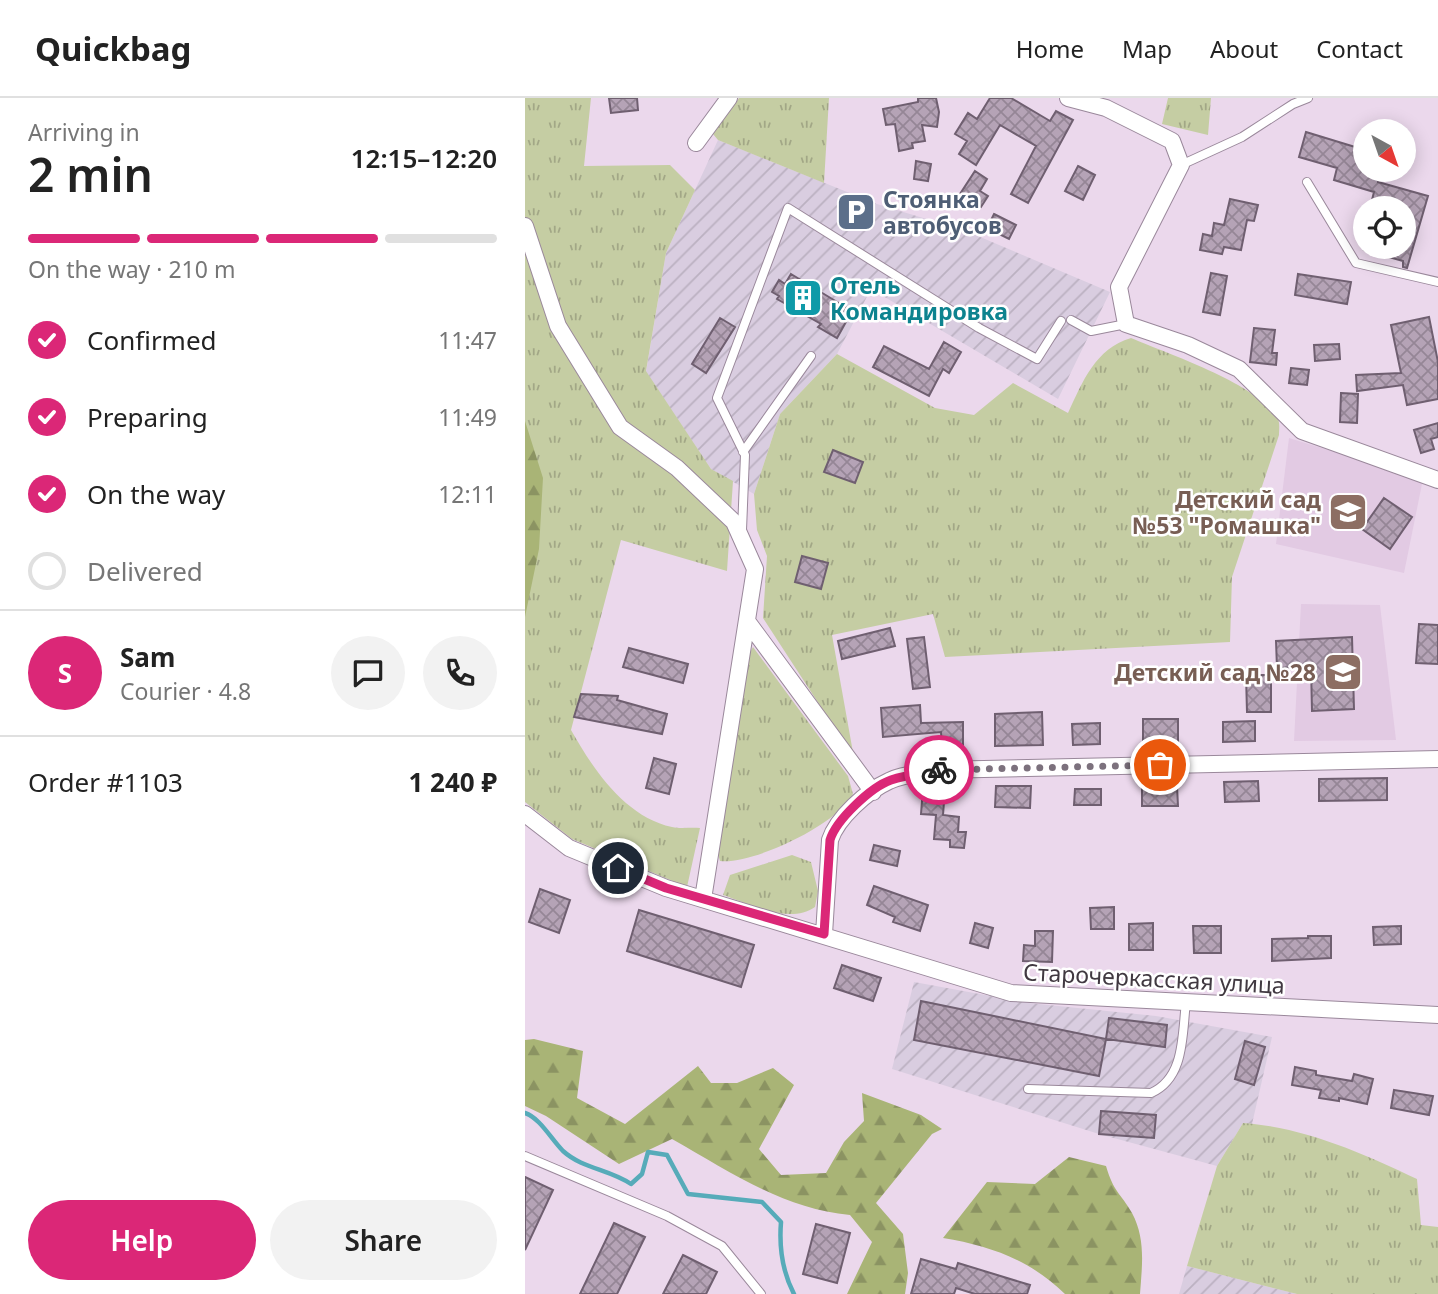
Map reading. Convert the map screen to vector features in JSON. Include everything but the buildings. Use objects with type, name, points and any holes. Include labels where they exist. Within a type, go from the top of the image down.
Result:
[{"type":"street","points":[[696,143],[729,98]]},
{"type":"street","points":[[1068,98],[1106,108],[1172,141],[1181,165],[1119,287],[1126,324],[1188,345],[1238,369],[1302,431],[1438,480]]},
{"type":"street","points":[[525,226],[558,326],[620,427],[677,468],[734,522],[755,569],[703,899]]},
{"type":"street","points":[[747,621],[873,792]]},
{"type":"street","points":[[824,934],[833,829],[889,781],[938,770],[1438,758]]},
{"type":"street","name":"Старочеркасская улица","points":[[525,814],[569,848],[666,888],[1011,993],[1438,1015]]},
{"type":"lane","points":[[1181,165],[1242,137],[1293,103],[1308,98]]},
{"type":"lane","points":[[1307,182],[1356,263],[1438,282]]},
{"type":"lane","points":[[742,540],[743,452],[717,398],[788,208],[979,328],[1037,359],[1066,321],[1091,331],[1126,324]]},
{"type":"lane","points":[[743,452],[811,356]]},
{"type":"lane","points":[[1028,1089],[1151,1093],[1161,1088],[1171,1080],[1178,1063],[1186,1002]]},
{"type":"lane","points":[[525,1156],[667,1216],[722,1246],[761,1294]]},
{"type":"shaded area","points":[[718,140],[877,204],[966,231],[1110,292],[1058,399],[871,289],[837,354],[780,414],[754,494],[711,469],[646,372],[666,253]]},
{"type":"shaded area","name":"Детский сад №53 \"Ромашка\"","points":[[1289,438],[1423,479],[1404,573],[1276,544]]},
{"type":"shaded area","name":"Детский сад №28","points":[[1301,604],[1380,605],[1396,740],[1294,741]]},
{"type":"shaded area","points":[[914,982],[1029,1003],[1156,1016],[1272,1037],[1252,1124],[1243,1123],[1217,1166],[1099,1134],[892,1069]]},
{"type":"shaded area","points":[[1187,1266],[1297,1294],[1179,1294]]},
{"type":"green space","points":[[525,98],[591,98],[584,166],[670,165],[695,190],[666,253],[646,371],[711,469],[733,481],[727,571],[621,540],[571,730],[600,775],[639,813],[672,827],[700,828],[687,887],[572,839],[525,802]]},
{"type":"green space","points":[[739,98],[829,98],[824,183],[718,140],[713,134]]},
{"type":"green space","points":[[1168,98],[1211,98],[1208,135],[1162,124]]},
{"type":"green space","points":[[1131,338],[1233,382],[1268,406],[1279,421],[1279,435],[1232,577],[1230,642],[945,657],[933,614],[832,635],[854,758],[763,618],[767,556],[757,530],[754,494],[780,414],[837,354],[935,408],[974,415],[1013,383],[1068,413],[1085,378],[1099,358],[1119,343]]},
{"type":"green space","points":[[525,421],[543,478],[539,549],[525,617]]},
{"type":"green space","points":[[753,647],[848,776],[853,794],[845,806],[831,818],[793,840],[752,856],[720,861],[717,851],[749,654]]},
{"type":"green space","points":[[792,855],[811,862],[818,891],[815,907],[805,912],[782,913],[723,895],[730,875]]},
{"type":"green space","points":[[534,1039],[583,1051],[577,1098],[625,1124],[698,1066],[711,1083],[737,1083],[773,1068],[794,1085],[759,1149],[781,1175],[826,1173],[844,1142],[864,1121],[862,1093],[921,1115],[942,1129],[932,1134],[876,1203],[903,1234],[908,1273],[905,1294],[847,1294],[872,1242],[850,1215],[825,1211],[779,1197],[672,1139],[619,1164],[546,1116],[525,1106],[525,1040]]},
{"type":"green space","points":[[1243,1123],[1288,1130],[1332,1143],[1417,1179],[1421,1225],[1438,1227],[1438,1294],[1297,1294],[1187,1266],[1217,1166]]},
{"type":"green space","points":[[1069,1157],[1106,1166],[1115,1187],[1132,1213],[1141,1243],[1140,1294],[1065,1294],[1038,1272],[1009,1256],[977,1245],[943,1238],[987,1182],[1035,1184]]},
{"type":"waterway","points":[[525,1113],[536,1119],[571,1157],[631,1184],[642,1174],[648,1152],[667,1155],[688,1194],[762,1202],[781,1222],[782,1259],[794,1294]]},
{"type":"way so far","points":[[939,770],[1160,765]]},
{"type":"place","name":"Стоянка автобусов","points":[[856,212]]},
{"type":"place","name":"Отель Командировка","points":[[803,298]]},
{"type":"place","name":"Детский сад №53 \"Ромашка\"","points":[[1348,512]]},
{"type":"place","name":"Детский сад №28","points":[[1343,672]]},
{"type":"route","points":[[618,868],[666,888],[824,934],[833,829],[855,806],[889,781],[939,770]]}]
